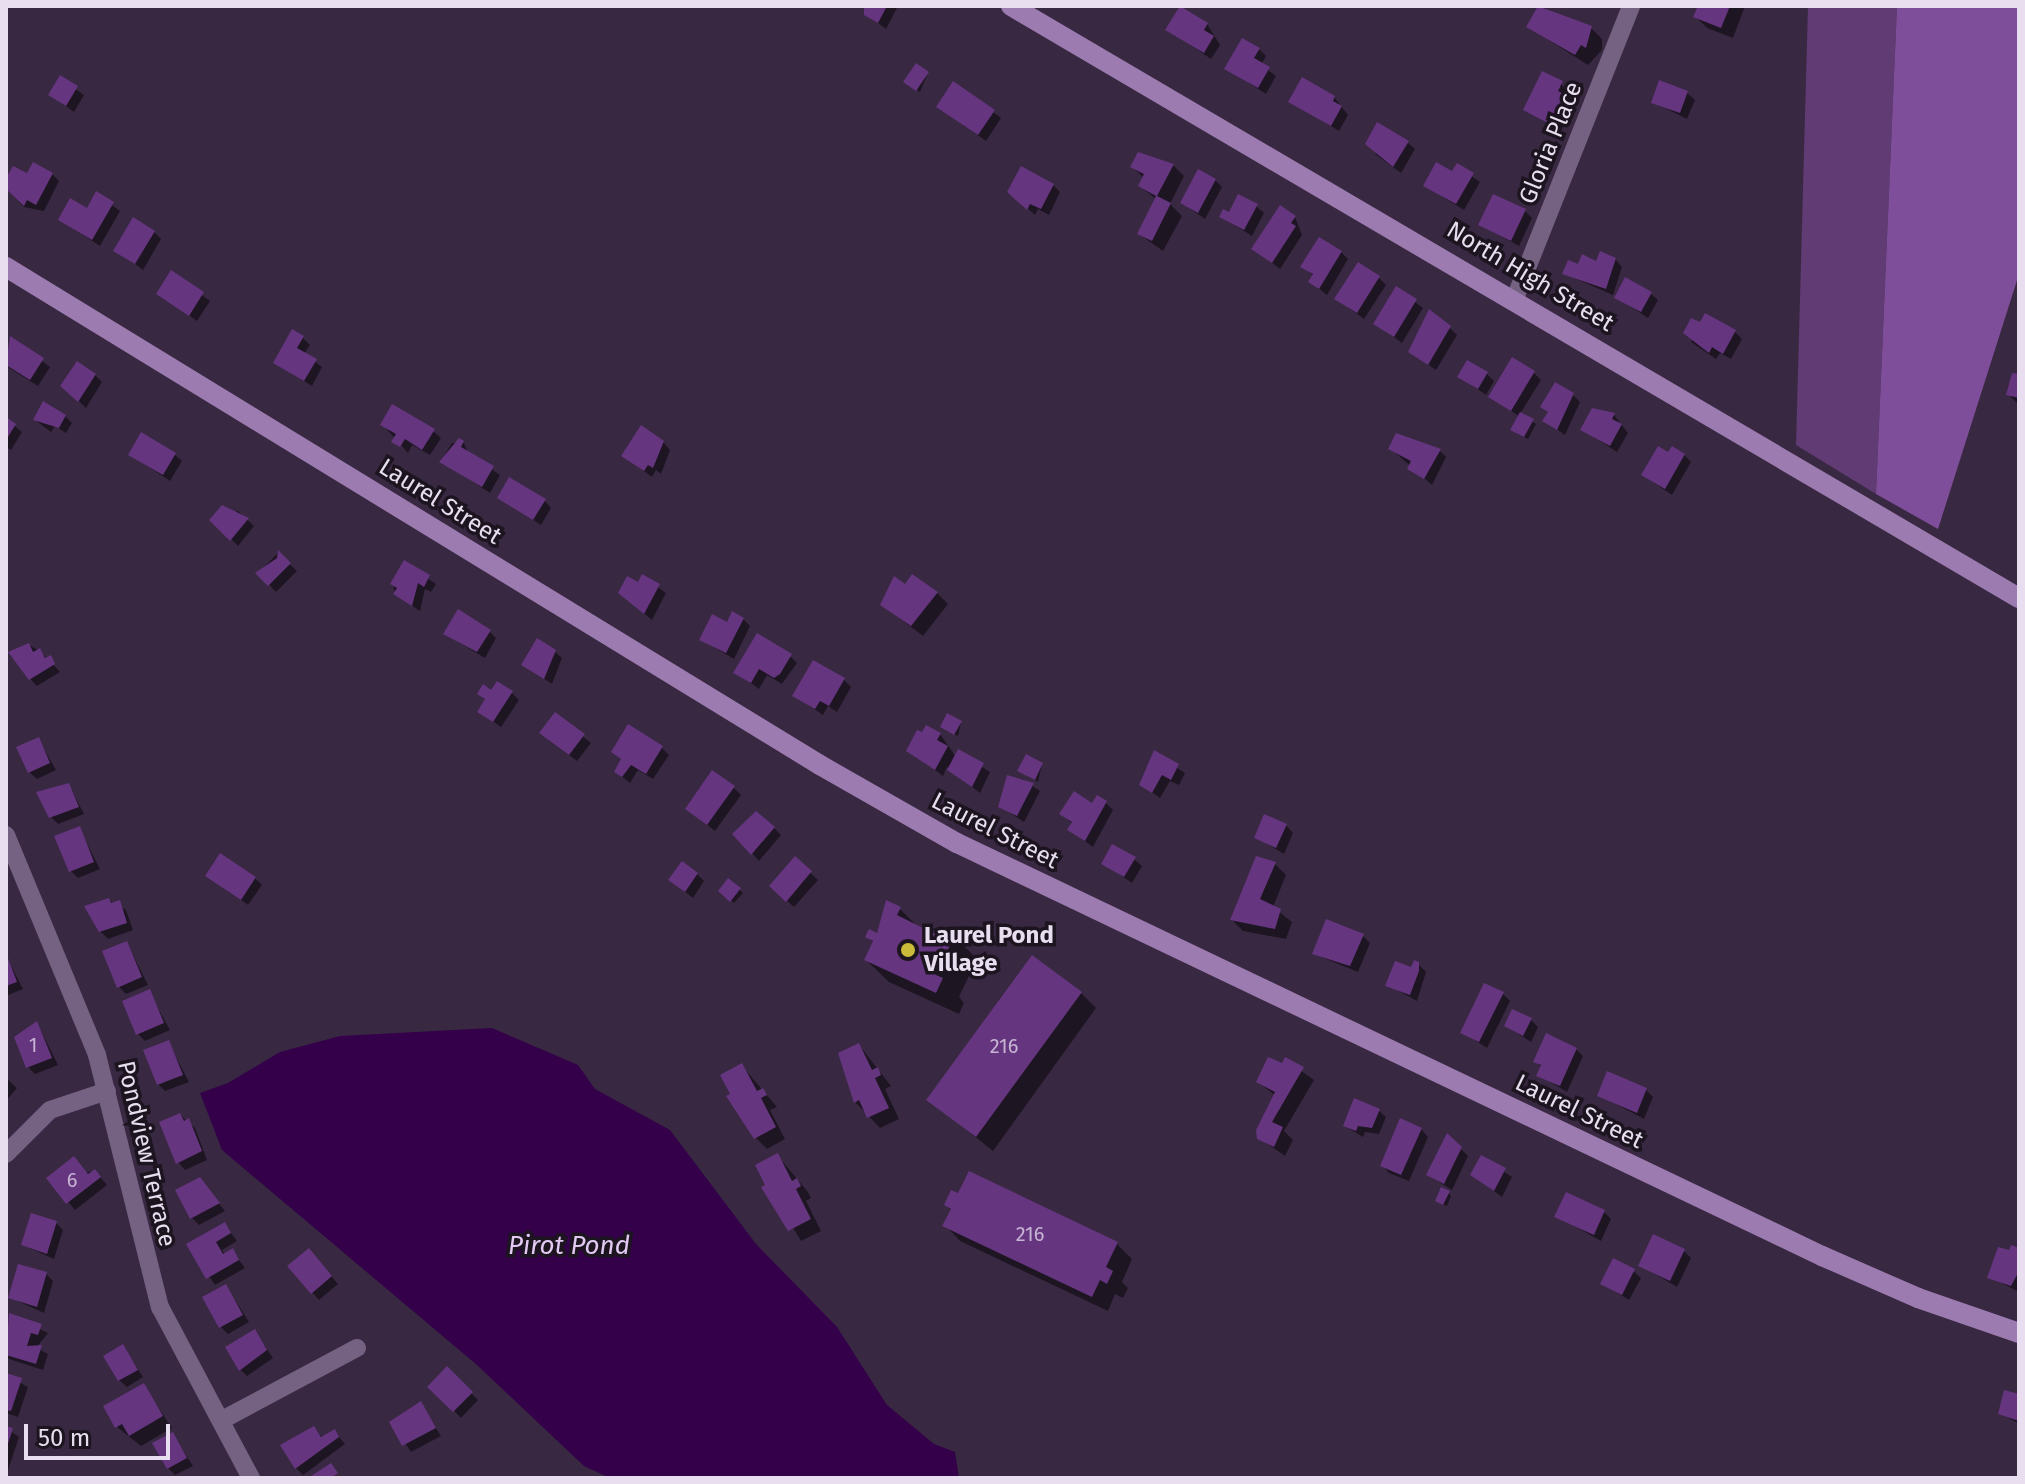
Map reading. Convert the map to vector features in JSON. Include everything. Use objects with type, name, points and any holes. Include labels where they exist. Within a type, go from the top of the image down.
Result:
[{"type":"street","name":"North High Street","points":[[1011,6],[1515,298],[2019,598]]},
{"type":"street","name":"Gloria Place","points":[[1515,298],[1631,6]]},
{"type":"street","name":"Laurel Street","points":[[6,267],[944,836],[1822,1256],[1918,1298],[2019,1333]]},
{"type":"street","name":"Pondview Terrace","points":[[6,835],[83,1013],[107,1091],[156,1294],[251,1478]]},
{"type":"street","points":[[6,1154],[50,1110],[107,1091]]},
{"type":"street","points":[[222,1420],[357,1348]]},
{"type":"shaded area","points":[[1808,6],[1897,6],[1876,494],[1796,445]]},
{"type":"shaded area","points":[[1897,6],[2019,6],[2019,274],[1938,529],[1876,494]]},
{"type":"water","name":"Pirot Pond","points":[[492,1028],[578,1065],[595,1089],[670,1130],[756,1244],[837,1327],[887,1405],[934,1444],[955,1452],[959,1478],[610,1478],[584,1466],[477,1365],[222,1150],[200,1093],[228,1083],[280,1052],[340,1036]]},
{"type":"building","points":[[864,6],[887,6],[878,23],[864,15]]},
{"type":"building","points":[[1180,6],[1208,23],[1204,30],[1214,36],[1204,53],[1165,30]]},
{"type":"building","points":[[1538,6],[1592,26],[1586,48],[1581,45],[1575,55],[1526,27]]},
{"type":"building","points":[[1698,6],[1730,6],[1721,28],[1693,17]]},
{"type":"building","points":[[1242,38],[1260,48],[1254,58],[1270,67],[1258,88],[1224,69]]},
{"type":"building","points":[[916,63],[929,72],[916,91],[903,82]]},
{"type":"building","points":[[1542,71],[1563,81],[1558,91],[1568,96],[1553,126],[1523,110]]},
{"type":"building","points":[[60,75],[78,86],[66,106],[48,95]]},
{"type":"building","points":[[1302,77],[1335,96],[1333,101],[1342,106],[1331,126],[1288,102]]},
{"type":"building","points":[[1659,80],[1688,91],[1680,113],[1651,103]]},
{"type":"building","points":[[953,81],[995,110],[978,135],[936,107]]},
{"type":"building","points":[[1377,122],[1409,141],[1393,167],[1365,144]]},
{"type":"building","points":[[1138,152],[1174,164],[1157,196],[1171,203],[1152,241],[1137,234],[1156,196],[1138,186],[1144,174],[1130,167]]},
{"type":"building","points":[[33,162],[53,173],[36,205],[27,200],[24,206],[6,189],[6,178],[13,166],[27,173]]},
{"type":"building","points":[[1436,162],[1452,171],[1457,163],[1474,173],[1456,204],[1423,186]]},
{"type":"building","points":[[1021,166],[1054,184],[1041,209],[1030,204],[1027,210],[1007,192]]},
{"type":"building","points":[[1198,169],[1216,179],[1198,213],[1180,203]]},
{"type":"building","points":[[96,191],[114,202],[92,240],[58,220],[70,198],[87,208]]},
{"type":"building","points":[[1238,194],[1258,204],[1244,230],[1219,217],[1223,209],[1229,212]]},
{"type":"building","points":[[1493,194],[1526,209],[1511,241],[1478,225]]},
{"type":"building","points":[[1280,205],[1296,216],[1291,223],[1296,226],[1272,263],[1251,249]]},
{"type":"building","points":[[133,217],[155,231],[135,264],[113,251]]},
{"type":"building","points":[[1319,237],[1342,251],[1319,289],[1308,282],[1313,274],[1300,267]]},
{"type":"building","points":[[1600,251],[1616,258],[1606,289],[1562,274],[1568,260],[1578,264],[1582,254],[1596,261]]},
{"type":"building","points":[[1358,262],[1380,276],[1357,313],[1334,299]]},
{"type":"building","points":[[171,270],[204,292],[189,316],[156,294]]},
{"type":"building","points":[[1625,277],[1652,292],[1641,312],[1614,298]]},
{"type":"building","points":[[1396,286],[1417,299],[1394,337],[1373,324]]},
{"type":"building","points":[[1429,309],[1451,326],[1428,365],[1408,352]]},
{"type":"building","points":[[1705,313],[1736,330],[1723,354],[1712,347],[1709,353],[1683,333],[1691,318],[1700,322]]},
{"type":"building","points":[[292,329],[304,336],[297,348],[317,359],[304,381],[273,363]]},
{"type":"building","points":[[10,336],[44,358],[30,380],[6,365]]},
{"type":"building","points":[[1512,357],[1535,371],[1511,411],[1488,397]]},
{"type":"building","points":[[1467,360],[1488,372],[1478,389],[1457,377]]},
{"type":"building","points":[[77,361],[96,374],[78,402],[60,386]]},
{"type":"building","points":[[2012,373],[2019,374],[2019,398],[2006,395]]},
{"type":"building","points":[[1555,382],[1574,393],[1557,430],[1542,421],[1548,412],[1540,407]]},
{"type":"building","points":[[43,401],[66,415],[59,428],[33,420]]},
{"type":"building","points":[[392,404],[435,429],[422,450],[405,439],[400,447],[391,442],[396,434],[380,425]]},
{"type":"building","points":[[1592,408],[1615,413],[1612,419],[1622,424],[1610,446],[1580,430]]},
{"type":"building","points":[[1520,412],[1534,419],[1524,437],[1510,430]]},
{"type":"building","points":[[6,417],[16,424],[6,440]]},
{"type":"building","points":[[641,425],[664,441],[653,468],[648,465],[644,471],[621,456]]},
{"type":"building","points":[[141,432],[176,453],[163,475],[128,455]]},
{"type":"building","points":[[1396,433],[1441,449],[1424,479],[1407,469],[1411,461],[1388,449]]},
{"type":"building","points":[[459,438],[464,441],[461,447],[494,466],[482,487],[439,462]]},
{"type":"building","points":[[1658,446],[1668,452],[1672,446],[1685,454],[1665,489],[1641,475]]},
{"type":"building","points":[[509,477],[546,499],[533,520],[497,498]]},
{"type":"building","points":[[222,505],[249,518],[230,541],[209,520]]},
{"type":"building","points":[[278,550],[291,563],[268,586],[255,573],[277,558]]},
{"type":"building","points":[[404,560],[430,575],[424,587],[418,583],[412,606],[393,594],[397,588],[390,584]]},
{"type":"building","points":[[642,574],[660,584],[644,614],[618,593],[627,576],[638,582]]},
{"type":"building","points":[[912,574],[938,592],[911,626],[880,605],[894,576],[905,584]]},
{"type":"building","points":[[458,609],[491,630],[477,652],[443,634]]},
{"type":"building","points":[[732,611],[744,618],[726,653],[699,640],[712,614],[727,622]]},
{"type":"building","points":[[757,633],[792,654],[780,674],[774,678],[759,669],[751,683],[733,673]]},
{"type":"building","points":[[537,638],[556,650],[544,679],[521,665]]},
{"type":"building","points":[[29,643],[33,652],[40,648],[45,658],[51,655],[55,664],[29,680],[8,652]]},
{"type":"building","points":[[813,660],[845,678],[829,706],[820,701],[815,709],[792,696]]},
{"type":"building","points":[[497,681],[513,691],[493,722],[477,712],[485,699],[477,694],[483,684],[491,690]]},
{"type":"building","points":[[555,712],[585,734],[569,755],[539,733]]},
{"type":"building","points":[[947,713],[962,721],[954,735],[940,727]]},
{"type":"building","points":[[628,724],[663,746],[646,774],[631,765],[622,777],[614,772],[621,759],[611,752]]},
{"type":"building","points":[[926,725],[941,733],[937,740],[948,746],[935,770],[906,751],[917,730],[922,732]]},
{"type":"building","points":[[39,737],[50,763],[28,773],[16,747]]},
{"type":"building","points":[[958,749],[984,763],[972,787],[947,770]]},
{"type":"building","points":[[1154,750],[1179,764],[1171,780],[1162,775],[1152,793],[1139,785]]},
{"type":"building","points":[[1026,754],[1043,763],[1035,780],[1017,771]]},
{"type":"building","points":[[712,770],[735,786],[707,825],[685,809]]},
{"type":"building","points":[[1007,775],[1034,783],[1017,816],[998,807]]},
{"type":"building","points":[[69,783],[79,807],[49,818],[36,792]]},
{"type":"building","points":[[1074,791],[1092,803],[1097,795],[1107,801],[1085,841],[1067,830],[1072,822],[1059,814]]},
{"type":"building","points":[[756,811],[775,827],[751,855],[732,834]]},
{"type":"building","points":[[1264,814],[1287,824],[1276,848],[1254,838]]},
{"type":"building","points":[[80,826],[94,862],[69,872],[54,836]]},
{"type":"building","points":[[1112,844],[1136,857],[1124,877],[1101,864]]},
{"type":"building","points":[[220,853],[256,877],[241,900],[205,876]]},
{"type":"building","points":[[795,856],[812,871],[786,902],[769,886]]},
{"type":"building","points":[[1256,856],[1276,862],[1260,899],[1281,909],[1275,929],[1230,920]]},
{"type":"building","points":[[682,861],[698,873],[685,892],[668,880]]},
{"type":"building","points":[[728,878],[741,888],[730,902],[718,891]]},
{"type":"building","points":[[109,898],[111,903],[120,900],[127,923],[99,932],[84,906]]},
{"type":"building","name":"Laurel Pond Village","points":[[886,900],[901,907],[897,915],[937,935],[941,927],[955,935],[936,975],[943,978],[936,993],[864,960],[873,941],[865,937],[869,929],[877,933]]},
{"type":"building","points":[[1326,919],[1364,934],[1350,966],[1312,954]]},
{"type":"building","points":[[127,941],[142,977],[117,988],[102,951]]},
{"type":"building","points":[[6,953],[17,982],[6,986]]},
{"type":"building","points":[[1032,955],[1082,992],[976,1137],[926,1100]]},
{"type":"building","points":[[1414,960],[1419,962],[1419,971],[1410,995],[1385,986],[1395,961],[1411,967]]},
{"type":"building","points":[[1484,983],[1504,992],[1479,1042],[1460,1033]]},
{"type":"building","points":[[150,989],[164,1023],[136,1035],[122,1001]]},
{"type":"building","points":[[1512,1009],[1532,1018],[1523,1036],[1504,1026]]},
{"type":"building","points":[[37,1021],[52,1058],[26,1068],[14,1037]]},
{"type":"building","points":[[1546,1033],[1577,1048],[1560,1086],[1536,1076],[1541,1065],[1533,1062]]},
{"type":"building","points":[[169,1040],[183,1075],[157,1085],[143,1050]]},
{"type":"building","points":[[859,1043],[872,1070],[878,1067],[881,1075],[875,1078],[889,1108],[867,1118],[859,1100],[854,1103],[838,1053]]},
{"type":"building","points":[[1268,1057],[1282,1063],[1285,1057],[1304,1067],[1272,1122],[1283,1127],[1274,1147],[1257,1139],[1256,1130],[1275,1092],[1256,1082]]},
{"type":"building","points":[[742,1063],[757,1091],[763,1088],[767,1095],[761,1098],[776,1127],[754,1139],[726,1096],[730,1094],[720,1075]]},
{"type":"building","points":[[1607,1071],[1647,1088],[1637,1113],[1597,1096]]},
{"type":"building","points":[[1354,1098],[1380,1109],[1372,1128],[1358,1126],[1356,1131],[1343,1126]]},
{"type":"building","points":[[180,1113],[184,1121],[189,1118],[202,1151],[176,1164],[159,1122]]},
{"type":"building","points":[[1400,1118],[1422,1128],[1401,1175],[1380,1166]]},
{"type":"building","points":[[1447,1133],[1462,1147],[1444,1184],[1426,1175]]},
{"type":"building","points":[[778,1153],[792,1181],[797,1178],[801,1186],[796,1189],[811,1219],[788,1231],[761,1187],[765,1185],[755,1165]]},
{"type":"building","points":[[1481,1155],[1506,1168],[1494,1191],[1470,1175]]},
{"type":"building","points":[[74,1156],[88,1174],[95,1169],[101,1177],[66,1204],[46,1178]]},
{"type":"building","points":[[969,1171],[1118,1242],[1106,1267],[1113,1271],[1107,1284],[1100,1280],[1092,1297],[942,1226],[951,1209],[944,1205],[951,1190],[958,1193]]},
{"type":"building","points":[[200,1177],[220,1203],[190,1219],[175,1190]]},
{"type":"building","points":[[1441,1187],[1450,1191],[1443,1205],[1435,1201]]},
{"type":"building","points":[[1566,1192],[1605,1210],[1594,1235],[1554,1217]]},
{"type":"building","points":[[31,1213],[57,1221],[47,1254],[21,1245]]},
{"type":"building","points":[[225,1222],[231,1233],[216,1242],[223,1254],[233,1248],[239,1260],[206,1279],[186,1244]]},
{"type":"building","points":[[1653,1234],[1685,1249],[1670,1281],[1638,1266]]},
{"type":"building","points":[[2011,1245],[2019,1248],[2019,1271],[2011,1286],[1987,1278],[1998,1247],[2009,1250]]},
{"type":"building","points":[[309,1248],[332,1276],[311,1294],[287,1266]]},
{"type":"building","points":[[1613,1258],[1635,1269],[1622,1295],[1600,1284]]},
{"type":"building","points":[[18,1264],[47,1272],[37,1307],[8,1298]]},
{"type":"building","points":[[226,1284],[243,1315],[219,1328],[202,1297]]},
{"type":"building","points":[[9,1313],[42,1324],[38,1335],[31,1333],[27,1346],[42,1345],[36,1364],[6,1355]]},
{"type":"building","points":[[255,1329],[267,1350],[239,1371],[225,1347]]},
{"type":"building","points":[[123,1344],[138,1370],[118,1381],[103,1356]]},
{"type":"building","points":[[447,1366],[473,1392],[453,1412],[427,1387]]},
{"type":"building","points":[[6,1373],[22,1378],[11,1411],[6,1410]]},
{"type":"building","points":[[144,1383],[163,1416],[129,1436],[122,1424],[115,1428],[103,1406]]},
{"type":"building","points":[[2004,1390],[2019,1394],[2019,1421],[1998,1414]]},
{"type":"building","points":[[421,1401],[436,1428],[402,1446],[389,1422]]},
{"type":"building","points":[[6,1426],[13,1428],[7,1447],[6,1447]]},
{"type":"building","points":[[314,1426],[321,1437],[335,1429],[339,1437],[295,1469],[280,1445]]},
{"type":"building","points":[[173,1432],[187,1458],[167,1469],[152,1443]]},
{"type":"building","points":[[331,1463],[338,1473],[331,1478],[308,1478]]},
{"type":"place","name":"Laurel Pond Village","points":[[908,950]]}]
